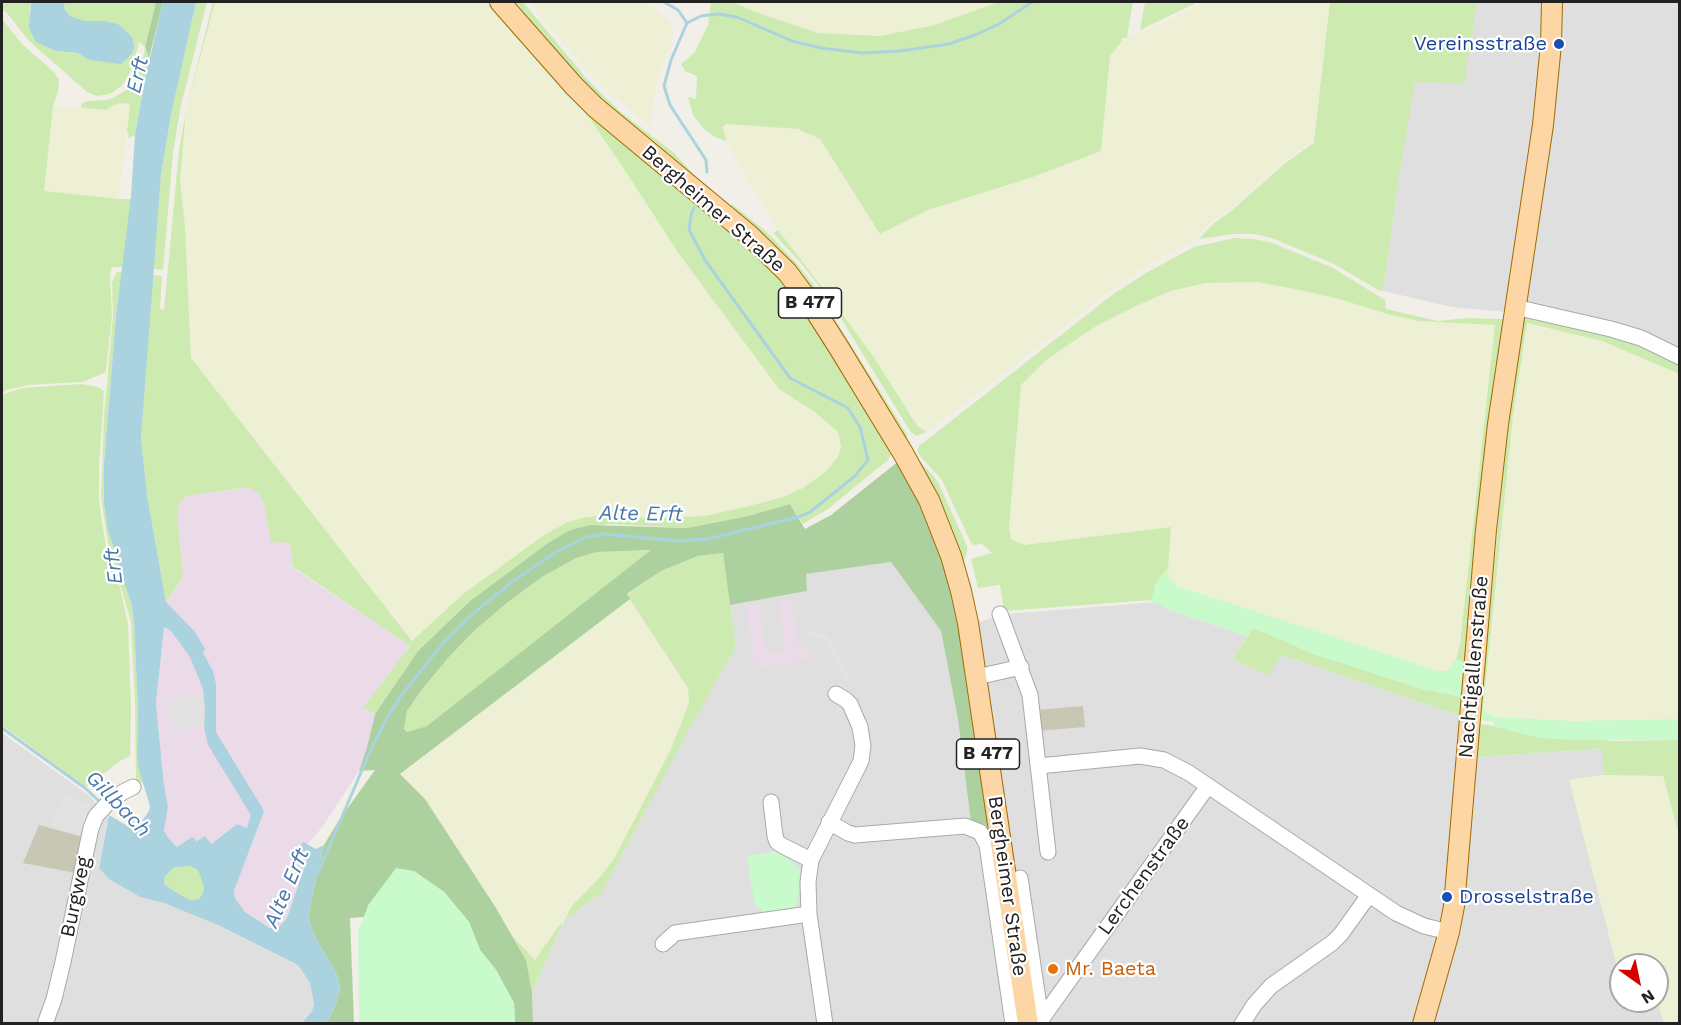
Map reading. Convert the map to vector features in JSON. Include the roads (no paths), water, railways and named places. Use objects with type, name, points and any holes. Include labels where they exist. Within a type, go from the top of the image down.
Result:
[{"type":"main road","name":"Bergheimer Straße","points":[[500,2],[595,107],[749,235],[787,272],[811,303],[903,453],[929,500],[962,591],[1036,1022]]},
{"type":"main road","name":"Nachtigallenstraße","points":[[1422,1023],[1449,932],[1454,906],[1486,530],[1498,424],[1544,125],[1552,2]]},
{"type":"street","points":[[1515,307],[1624,333],[1652,343],[1680,357]]},
{"type":"street","points":[[1000,614],[1030,695],[1048,852]]},
{"type":"street","points":[[977,676],[1021,667]]},
{"type":"street","points":[[825,1023],[809,914],[808,883],[811,860],[857,769],[863,746],[860,727],[850,704],[836,694]]},
{"type":"street","points":[[1039,766],[1140,756],[1164,760],[1208,786],[1405,918],[1449,932]]},
{"type":"street","name":"Lerchenstraße","points":[[1036,1022],[1208,786]]},
{"type":"street","name":"Burgweg","points":[[45,1023],[56,990],[91,828],[96,816],[108,803],[133,787]]},
{"type":"street","points":[[771,802],[777,842],[811,860]]},
{"type":"street","name":"Bergheimer Straße","points":[[829,822],[848,833],[862,836],[965,826],[980,832],[986,840],[1013,1023]]},
{"type":"street","name":"Bergheimer Straße","points":[[1020,878],[1036,1022]]},
{"type":"street","points":[[1243,1023],[1254,1005],[1271,986],[1332,943],[1341,934],[1369,895]]},
{"type":"street","points":[[663,944],[675,933],[809,914]]},
{"type":"water","points":[[31,2],[65,2],[64,8],[70,16],[84,21],[118,24],[132,37],[134,48],[131,55],[121,64],[89,60],[78,53],[56,51],[36,42],[29,28]]},
{"type":"water","points":[[163,2],[196,2],[171,115],[161,174],[141,438],[147,495],[166,602],[195,632],[205,649],[203,653],[213,671],[216,684],[216,732],[264,811],[234,891],[235,898],[245,912],[270,928],[278,928],[287,918],[307,860],[298,850],[303,842],[316,849],[324,845],[308,915],[313,933],[338,977],[340,988],[327,1023],[302,1023],[312,1011],[314,1004],[310,983],[298,965],[220,926],[164,903],[140,897],[109,879],[99,868],[109,815],[129,827],[133,821],[139,825],[150,806],[138,767],[134,621],[131,603],[108,530],[104,503],[104,463],[116,316],[131,196],[135,135],[146,74]],"holes":[[[164,627],[171,631],[190,657],[203,689],[204,728],[208,745],[251,815],[247,828],[237,824],[211,844],[205,836],[197,841],[192,837],[177,847],[164,831],[168,806],[156,703]],[[190,866],[198,870],[204,887],[199,899],[195,900],[190,900],[176,892],[165,885],[164,881],[165,876],[175,867]]]},
{"type":"waterway","points":[[664,2],[678,10],[687,23]]},
{"type":"waterway","points":[[687,23],[701,16],[718,14],[737,17],[792,41],[821,48],[862,53],[900,51],[949,44],[975,35],[999,24],[1032,2]]},
{"type":"waterway","name":"Alte Erft","points":[[687,23],[671,60],[664,86],[670,105],[706,160],[707,172]]},
{"type":"waterway","name":"Alte Erft","points":[[318,873],[371,749],[400,697],[444,642],[475,612],[512,582],[556,552],[587,537],[604,534],[680,541],[708,539],[798,517],[810,512],[855,476],[868,460],[860,427],[848,408],[790,378],[705,260],[689,230],[694,208]]},
{"type":"waterway","name":"Gillbach","points":[[2,728],[85,788],[101,803]]},
{"type":"place","name":"Vereinsstraße","points":[[1559,44]]},
{"type":"place","name":"Drosselstraße","points":[[1447,897]]},
{"type":"place","name":"Mr. Baeta","points":[[1053,969]]},
{"type":"water label","name":"Erft","points":[[138,75]]},
{"type":"water label","name":"Erft","points":[[114,566]]}]
